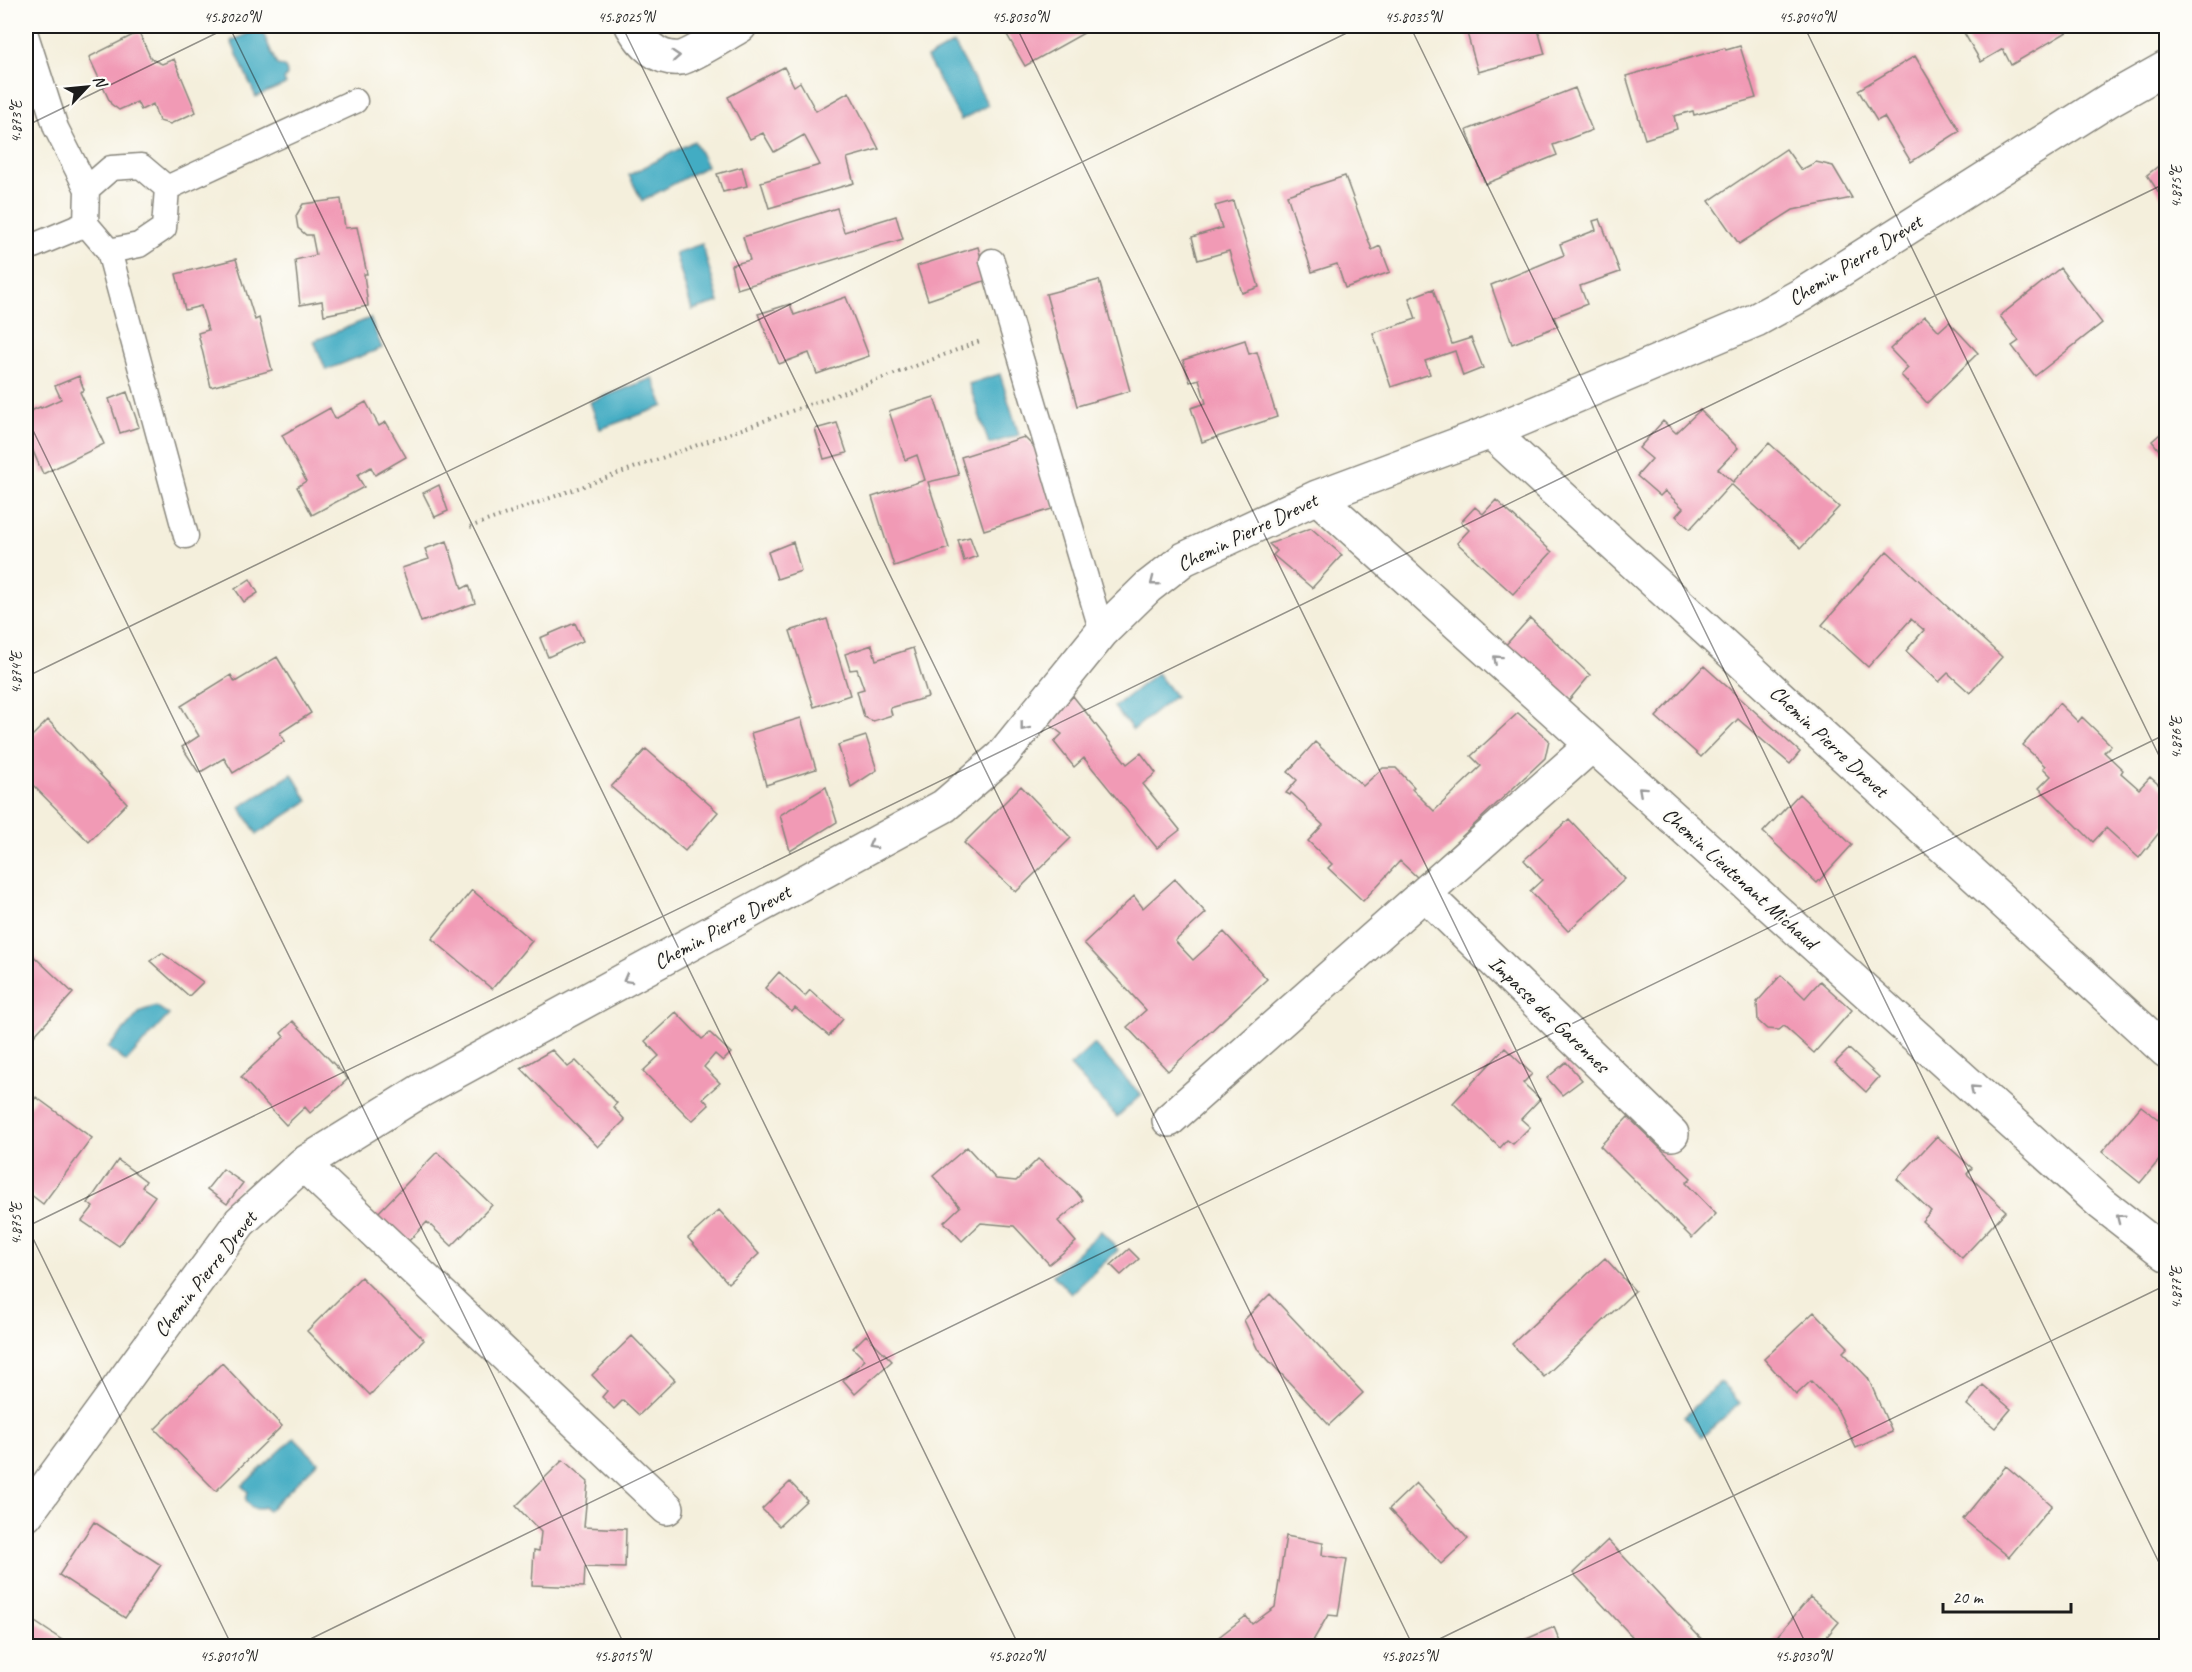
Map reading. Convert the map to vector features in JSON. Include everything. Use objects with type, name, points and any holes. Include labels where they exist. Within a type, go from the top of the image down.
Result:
[{"type":"street","points":[[632,26],[645,45],[661,56],[681,58],[740,26]]},
{"type":"street","name":"Chemin Pierre Drevet","points":[[26,1515],[240,1222],[303,1164],[422,1090],[944,806],[1001,757],[1102,632],[1148,587],[1184,559],[1317,497],[1491,432],[1756,320],[2100,106],[2166,68]]},
{"type":"street","name":"Chemin Pierre Drevet","points":[[1491,432],[2166,1051]]},
{"type":"street","name":"Chemin Lieutenant Michaud","points":[[1317,497],[2102,1204],[2161,1240]]},
{"type":"street","points":[[1169,1120],[1592,745]]},
{"type":"street","name":"Impasse des Garennes","points":[[1425,894],[1672,1134]]},
{"type":"street","points":[[303,1164],[666,1508]]},
{"type":"lane","points":[[26,35],[56,128],[87,189],[86,224],[109,251],[186,536]]},
{"type":"lane","points":[[167,188],[355,101]]},
{"type":"lane","points":[[87,189],[111,168],[141,166],[167,188]]},
{"type":"lane","points":[[109,251],[139,245],[164,228],[167,188]]},
{"type":"lane","points":[[26,249],[86,224]]},
{"type":"lane","points":[[992,261],[1102,632]]},
{"type":"path","points":[[470,527],[897,374],[1012,328]]},
{"type":"water","points":[[261,28],[277,65],[285,67],[287,75],[284,80],[286,84],[256,97],[231,41]]},
{"type":"water","points":[[954,43],[988,105],[961,120],[927,58]]},
{"type":"water","points":[[694,141],[707,166],[642,201],[629,175]]},
{"type":"water","points":[[702,244],[719,302],[692,310],[675,253]]},
{"type":"water","points":[[370,318],[382,348],[326,370],[314,341]]},
{"type":"water","points":[[1000,374],[1019,435],[989,444],[969,384]]},
{"type":"water","points":[[653,378],[664,406],[600,429],[590,402]]},
{"type":"water","points":[[1157,673],[1175,696],[1133,730],[1114,707]]},
{"type":"water","points":[[292,774],[308,801],[257,834],[240,807]]},
{"type":"water","points":[[156,1006],[169,1015],[126,1062],[108,1048],[141,1011]]},
{"type":"water","points":[[1094,1044],[1141,1095],[1117,1117],[1070,1066]]},
{"type":"water","points":[[1101,1231],[1118,1250],[1071,1294],[1053,1275]]},
{"type":"water","points":[[1720,1382],[1740,1403],[1702,1437],[1684,1417]]},
{"type":"water","points":[[294,1438],[318,1462],[268,1511],[264,1507],[253,1508],[246,1500],[248,1492],[242,1486]]},
{"type":"building","points":[[1002,26],[1080,26],[1084,33],[1025,66]]},
{"type":"building","points":[[1465,26],[1537,26],[1545,54],[1478,72]]},
{"type":"building","points":[[1960,26],[2063,26],[2067,32],[2011,65],[2003,49],[1981,62]]},
{"type":"building","points":[[139,32],[151,59],[162,64],[174,59],[196,112],[170,124],[159,121],[153,104],[141,110],[137,102],[119,110],[111,104],[89,57]]},
{"type":"building","points":[[1740,46],[1756,98],[1694,115],[1693,111],[1674,116],[1677,129],[1645,139],[1626,76],[1725,48],[1726,50]]},
{"type":"building","points":[[1915,56],[1960,131],[1911,162],[1884,117],[1877,121],[1858,90]]},
{"type":"building","points":[[784,67],[794,86],[800,82],[816,111],[849,92],[879,149],[847,158],[854,183],[769,208],[761,182],[820,165],[804,135],[774,152],[763,133],[750,139],[728,97]]},
{"type":"building","points":[[1575,88],[1592,130],[1553,145],[1557,155],[1485,184],[1467,130]]},
{"type":"building","points":[[1786,149],[1801,170],[1816,162],[1833,166],[1852,198],[1793,210],[1739,244],[1709,201]]},
{"type":"building","points":[[2166,160],[2166,203],[2147,175]]},
{"type":"building","points":[[742,167],[747,186],[723,192],[717,174]]},
{"type":"building","points":[[1345,176],[1372,250],[1380,246],[1390,272],[1345,288],[1337,264],[1312,272],[1287,195]]},
{"type":"building","points":[[341,199],[345,228],[357,227],[367,274],[364,274],[368,306],[324,315],[322,301],[300,305],[295,260],[316,255],[312,235],[306,235],[298,228],[296,216],[303,204]]},
{"type":"building","points":[[1233,201],[1259,287],[1242,293],[1229,251],[1198,260],[1192,237],[1222,228],[1215,206]]},
{"type":"building","points":[[837,208],[844,232],[896,216],[903,239],[737,289],[731,265],[750,260],[743,237]]},
{"type":"building","points":[[1600,219],[1620,272],[1580,286],[1587,304],[1554,317],[1558,326],[1512,344],[1491,285],[1564,255],[1560,244],[1596,230],[1593,221]]},
{"type":"building","points":[[978,247],[987,280],[928,300],[917,266]]},
{"type":"building","points":[[236,259],[255,320],[259,318],[272,370],[211,387],[198,333],[208,330],[201,306],[185,310],[176,274]]},
{"type":"building","points":[[2060,268],[2102,323],[2035,376],[2012,346],[2019,341],[2000,316]]},
{"type":"building","points":[[1099,280],[1130,391],[1077,406],[1046,294]]},
{"type":"building","points":[[1433,289],[1452,344],[1471,338],[1483,368],[1463,376],[1455,351],[1425,361],[1430,374],[1391,387],[1373,333],[1416,319],[1409,298]]},
{"type":"building","points":[[846,297],[869,356],[817,374],[809,353],[779,364],[758,314],[790,304],[794,315]]},
{"type":"building","points":[[1925,316],[1939,331],[1949,322],[1978,353],[1927,403],[1901,375],[1908,368],[1890,349]]},
{"type":"building","points":[[1245,340],[1249,354],[1257,352],[1277,417],[1202,442],[1191,408],[1206,403],[1199,379],[1190,382],[1183,360]]},
{"type":"building","points":[[79,376],[84,390],[80,392],[104,444],[43,474],[26,435],[26,413],[61,399],[55,386]]},
{"type":"building","points":[[127,392],[139,427],[120,433],[109,399]]},
{"type":"building","points":[[934,397],[959,475],[928,482],[949,548],[894,566],[872,497],[925,480],[917,455],[905,460],[889,411]]},
{"type":"building","points":[[366,402],[379,426],[386,422],[406,457],[375,475],[371,467],[357,475],[364,487],[312,515],[297,487],[306,481],[282,435],[330,408],[335,419]]},
{"type":"building","points":[[1700,410],[1738,448],[1718,469],[1733,482],[1769,443],[1839,507],[1801,548],[1731,484],[1690,529],[1676,516],[1683,508],[1665,491],[1660,496],[1637,476],[1652,459],[1639,448],[1663,421],[1676,433]]},
{"type":"building","points":[[837,423],[847,453],[824,459],[815,429]]},
{"type":"building","points":[[2166,429],[2166,459],[2152,441]]},
{"type":"building","points":[[1024,437],[1038,451],[1055,508],[984,530],[961,457]]},
{"type":"building","points":[[439,485],[448,511],[435,517],[423,493]]},
{"type":"building","points":[[1496,500],[1552,552],[1513,594],[1457,543],[1469,530],[1461,522],[1475,507],[1483,514]]},
{"type":"building","points":[[1311,528],[1342,555],[1312,588],[1273,555],[1277,551],[1269,544]]},
{"type":"building","points":[[970,537],[977,556],[964,561],[958,540]]},
{"type":"building","points":[[447,541],[462,589],[469,585],[475,603],[421,622],[402,568],[429,559],[425,549]]},
{"type":"building","points":[[793,542],[801,571],[777,579],[768,552]]},
{"type":"building","points":[[1887,551],[2002,657],[1970,693],[1948,673],[1939,682],[1906,651],[1924,630],[1911,619],[1868,667],[1822,625]]},
{"type":"building","points":[[250,579],[258,593],[244,602],[235,589]]},
{"type":"building","points":[[1530,618],[1590,675],[1565,705],[1502,649]]},
{"type":"building","points":[[827,619],[850,695],[814,707],[790,631]]},
{"type":"building","points":[[575,623],[583,641],[548,657],[540,638]]},
{"type":"building","points":[[872,645],[876,660],[913,648],[928,697],[890,708],[892,715],[873,721],[864,717],[857,691],[864,689],[857,669],[850,670],[845,654]]},
{"type":"building","points":[[277,657],[311,713],[280,733],[285,741],[233,773],[224,758],[199,773],[182,747],[199,736],[181,706],[231,675],[235,682]]},
{"type":"building","points":[[1704,666],[1800,752],[1790,764],[1738,719],[1701,757],[1656,717]]},
{"type":"building","points":[[1073,696],[1127,764],[1141,753],[1156,773],[1143,784],[1180,830],[1157,848],[1084,758],[1074,767],[1054,742],[1062,734],[1049,724]]},
{"type":"building","points":[[2059,703],[2078,722],[2082,717],[2111,745],[2104,752],[2123,770],[2121,773],[2139,789],[2150,777],[2166,791],[2166,824],[2139,858],[2106,828],[2093,842],[2039,788],[2051,776],[2043,768],[2045,766],[2023,745]]},
{"type":"building","points":[[1518,713],[1549,740],[1545,758],[1418,878],[1400,861],[1363,901],[1328,868],[1332,864],[1308,841],[1323,825],[1304,804],[1291,793],[1290,795],[1286,793],[1297,780],[1288,772],[1315,742],[1363,786],[1383,768],[1396,768],[1414,787],[1412,789],[1434,811],[1481,766],[1471,756]]},
{"type":"building","points":[[801,718],[816,769],[766,785],[751,733]]},
{"type":"building","points":[[48,720],[127,803],[89,842],[26,778],[26,742]]},
{"type":"building","points":[[866,736],[877,770],[851,787],[838,745]]},
{"type":"building","points":[[646,749],[718,812],[685,851],[611,787]]},
{"type":"building","points":[[1021,786],[1071,838],[1016,892],[964,843]]},
{"type":"building","points":[[826,787],[837,822],[790,851],[780,815]]},
{"type":"building","points":[[1799,794],[1852,845],[1817,883],[1763,832]]},
{"type":"building","points":[[1569,819],[1625,879],[1568,931],[1530,891],[1542,880],[1524,860]]},
{"type":"building","points":[[1175,879],[1206,913],[1175,941],[1193,960],[1224,932],[1267,979],[1168,1071],[1127,1027],[1146,1010],[1084,943],[1134,896],[1143,908]]},
{"type":"building","points":[[472,890],[532,941],[492,989],[432,939]]},
{"type":"building","points":[[26,949],[73,993],[34,1036],[26,1029]]},
{"type":"building","points":[[162,953],[203,982],[189,996],[150,961]]},
{"type":"building","points":[[779,972],[805,996],[810,990],[843,1019],[829,1036],[795,1008],[792,1012],[765,988]]},
{"type":"building","points":[[1781,975],[1805,998],[1820,981],[1852,1010],[1814,1053],[1784,1026],[1779,1030],[1767,1029],[1758,1021],[1757,1002]]},
{"type":"building","points":[[676,1012],[702,1039],[710,1033],[731,1053],[723,1061],[715,1054],[704,1067],[720,1083],[703,1098],[709,1105],[692,1121],[643,1071],[659,1056],[645,1041]]},
{"type":"building","points":[[293,1021],[348,1079],[310,1113],[305,1107],[286,1125],[241,1077],[284,1037],[281,1033]]},
{"type":"building","points":[[1505,1048],[1532,1074],[1523,1083],[1540,1099],[1521,1119],[1530,1127],[1513,1144],[1507,1140],[1500,1148],[1453,1103]]},
{"type":"building","points":[[1849,1049],[1879,1077],[1866,1092],[1835,1063]]},
{"type":"building","points":[[552,1050],[568,1067],[576,1061],[617,1103],[613,1107],[625,1120],[598,1147],[521,1068]]},
{"type":"building","points":[[1566,1062],[1582,1080],[1562,1095],[1547,1078]]},
{"type":"building","points":[[36,1097],[92,1138],[43,1204],[26,1191],[26,1111]]},
{"type":"building","points":[[2141,1106],[2158,1119],[2162,1113],[2166,1117],[2166,1152],[2140,1183],[2102,1152]]},
{"type":"building","points":[[1628,1117],[1691,1178],[1686,1183],[1716,1214],[1692,1238],[1600,1146]]},
{"type":"building","points":[[1937,1136],[1972,1168],[1967,1174],[2006,1211],[1962,1258],[1922,1221],[1931,1211],[1897,1179]]},
{"type":"building","points":[[967,1147],[996,1179],[1016,1181],[1038,1159],[1075,1190],[1083,1200],[1058,1221],[1076,1242],[1049,1264],[1014,1226],[981,1223],[962,1241],[944,1222],[960,1207],[933,1176]]},
{"type":"building","points":[[437,1152],[492,1205],[452,1246],[427,1222],[404,1246],[374,1217]]},
{"type":"building","points":[[118,1160],[146,1181],[142,1187],[155,1196],[119,1246],[82,1221],[93,1207],[88,1203]]},
{"type":"building","points":[[223,1169],[243,1183],[227,1204],[207,1189]]},
{"type":"building","points":[[719,1210],[759,1254],[728,1283],[688,1238]]},
{"type":"building","points":[[1129,1249],[1139,1259],[1121,1275],[1111,1265]]},
{"type":"building","points":[[1605,1258],[1635,1291],[1544,1377],[1512,1344]]},
{"type":"building","points":[[361,1277],[424,1340],[370,1395],[307,1331]]},
{"type":"building","points":[[1270,1294],[1363,1393],[1329,1425],[1257,1348],[1244,1320]]},
{"type":"building","points":[[1814,1312],[1848,1347],[1843,1352],[1868,1378],[1892,1432],[1856,1448],[1836,1407],[1811,1381],[1796,1395],[1764,1359]]},
{"type":"building","points":[[866,1335],[892,1361],[855,1394],[843,1380],[865,1360],[853,1348]]},
{"type":"building","points":[[632,1336],[675,1380],[639,1415],[623,1400],[614,1409],[602,1397],[607,1391],[592,1375]]},
{"type":"building","points":[[222,1363],[282,1426],[216,1491],[155,1429]]},
{"type":"building","points":[[1983,1385],[2011,1409],[1995,1428],[1967,1405]]},
{"type":"building","points":[[563,1460],[588,1482],[584,1527],[626,1529],[625,1568],[585,1567],[584,1587],[532,1585],[534,1550],[539,1551],[541,1532],[516,1506]]},
{"type":"building","points":[[2006,1466],[2052,1505],[2009,1557],[1963,1519]]},
{"type":"building","points":[[790,1482],[807,1500],[779,1526],[762,1509]]},
{"type":"building","points":[[1416,1483],[1468,1539],[1441,1564],[1389,1509]]},
{"type":"building","points":[[94,1522],[161,1565],[125,1618],[59,1575]]},
{"type":"building","points":[[1286,1536],[1323,1543],[1322,1555],[1347,1559],[1338,1616],[1328,1615],[1310,1646],[1222,1646],[1216,1639],[1246,1616],[1252,1624],[1275,1607]]},
{"type":"building","points":[[1608,1540],[1708,1646],[1641,1646],[1573,1573]]},
{"type":"building","points":[[1810,1597],[1839,1622],[1819,1646],[1769,1646]]},
{"type":"building","points":[[26,1616],[71,1646],[26,1646]]},
{"type":"building","points":[[1554,1627],[1560,1642],[1549,1646],[1527,1646],[1524,1640]]}]
